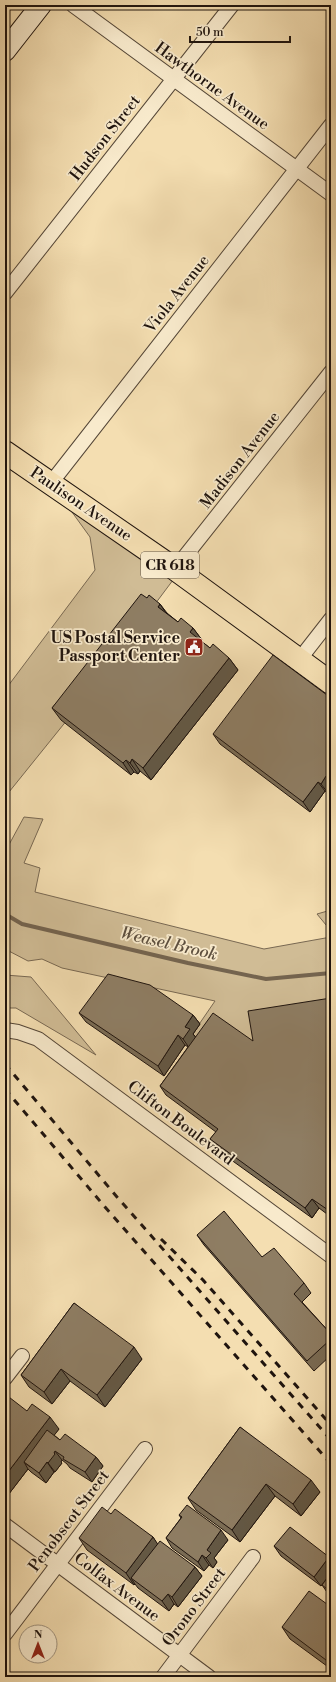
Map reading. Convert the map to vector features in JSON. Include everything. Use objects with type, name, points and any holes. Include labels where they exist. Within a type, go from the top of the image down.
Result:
[{"type":"main road","points":[[5,51],[41,5]]},
{"type":"main road","name":"Paulison Avenue","points":[[5,452],[176,569],[331,684]]},
{"type":"street","name":"Hawthorne Avenue","points":[[73,5],[331,194]]},
{"type":"street","name":"Hudson Street","points":[[5,293],[232,5]]},
{"type":"street","name":"Viola Avenue","points":[[51,483],[331,125]]},
{"type":"street","name":"Madison Avenue","points":[[176,569],[331,372]]},
{"type":"street","points":[[299,660],[331,619]]},
{"type":"street","name":"Clifton Boulevard","points":[[5,1030],[18,1032],[38,1040],[331,1256]]},
{"type":"street","points":[[5,1378],[22,1356]]},
{"type":"street","name":"Penobscot Street","points":[[5,1634],[145,1449]]},
{"type":"street","name":"Colfax Avenue","points":[[5,1525],[209,1677]]},
{"type":"street","name":"Orono Street","points":[[162,1677],[253,1557]]},
{"type":"shaded area","points":[[51,483],[179,572],[84,699],[5,797],[5,690],[95,570],[90,537]]},
{"type":"shaded area","points":[[24,817],[43,819],[24,863],[40,868],[35,892],[264,949],[331,937],[331,1008],[260,1051],[204,1044],[191,1036],[215,1001],[62,968],[42,959],[28,961],[5,949],[5,852]]},
{"type":"shaded area","points":[[331,910],[331,931],[317,914]]},
{"type":"shaded area","points":[[5,975],[31,977],[96,1055],[16,1008],[5,1008]]},
{"type":"building","points":[[141,594],[147,598],[149,595],[160,604],[158,607],[178,622],[181,618],[193,628],[190,632],[210,648],[213,644],[229,658],[143,768],[132,759],[130,763],[126,760],[123,763],[52,708]]},
{"type":"building","points":[[273,655],[331,698],[331,780],[326,776],[321,784],[318,782],[303,802],[213,734]]},
{"type":"building","points":[[108,974],[150,985],[193,1015],[185,1027],[190,1029],[183,1039],[178,1035],[158,1066],[79,1013]]},
{"type":"building","points":[[331,998],[331,1212],[312,1199],[305,1208],[210,1139],[218,1129],[160,1086],[213,1013],[253,1041],[248,1011]]},
{"type":"building","points":[[224,1211],[262,1257],[274,1248],[304,1283],[294,1294],[331,1334],[331,1339],[307,1361],[197,1235]]},
{"type":"building","points":[[74,1303],[134,1347],[97,1395],[61,1369],[44,1392],[21,1375]]},
{"type":"building","points":[[5,1394],[27,1411],[32,1404],[50,1417],[5,1476]]},
{"type":"building","points":[[240,1427],[311,1480],[293,1504],[266,1484],[232,1530],[188,1498]]},
{"type":"building","points":[[47,1430],[60,1440],[65,1434],[96,1457],[85,1472],[63,1459],[64,1457],[55,1451],[55,1454],[39,1473],[24,1462]]},
{"type":"building","points":[[187,1505],[221,1530],[207,1550],[211,1553],[206,1558],[202,1555],[198,1562],[166,1538],[182,1517],[179,1515]]},
{"type":"building","points":[[102,1507],[111,1514],[115,1509],[153,1537],[126,1573],[79,1538]]},
{"type":"building","points":[[290,1527],[329,1557],[314,1577],[274,1546]]},
{"type":"building","points":[[160,1541],[195,1567],[172,1597],[168,1594],[162,1601],[131,1578]]},
{"type":"building","points":[[331,1573],[331,1592],[322,1585]]},
{"type":"building","points":[[309,1591],[331,1607],[331,1653],[326,1660],[282,1627]]},
{"type":"waterway","name":"Weasel Brook","points":[[5,914],[22,924],[188,963],[266,979],[331,973]]},
{"type":"railway","points":[[5,1064],[117,1197],[331,1440]]},
{"type":"railway","points":[[5,1089],[105,1207],[331,1464]]},
{"type":"railway","points":[[161,1239],[203,1280],[331,1425]]},
{"type":"place","name":"US Postal Service Passport Center","points":[[194,647]]}]
